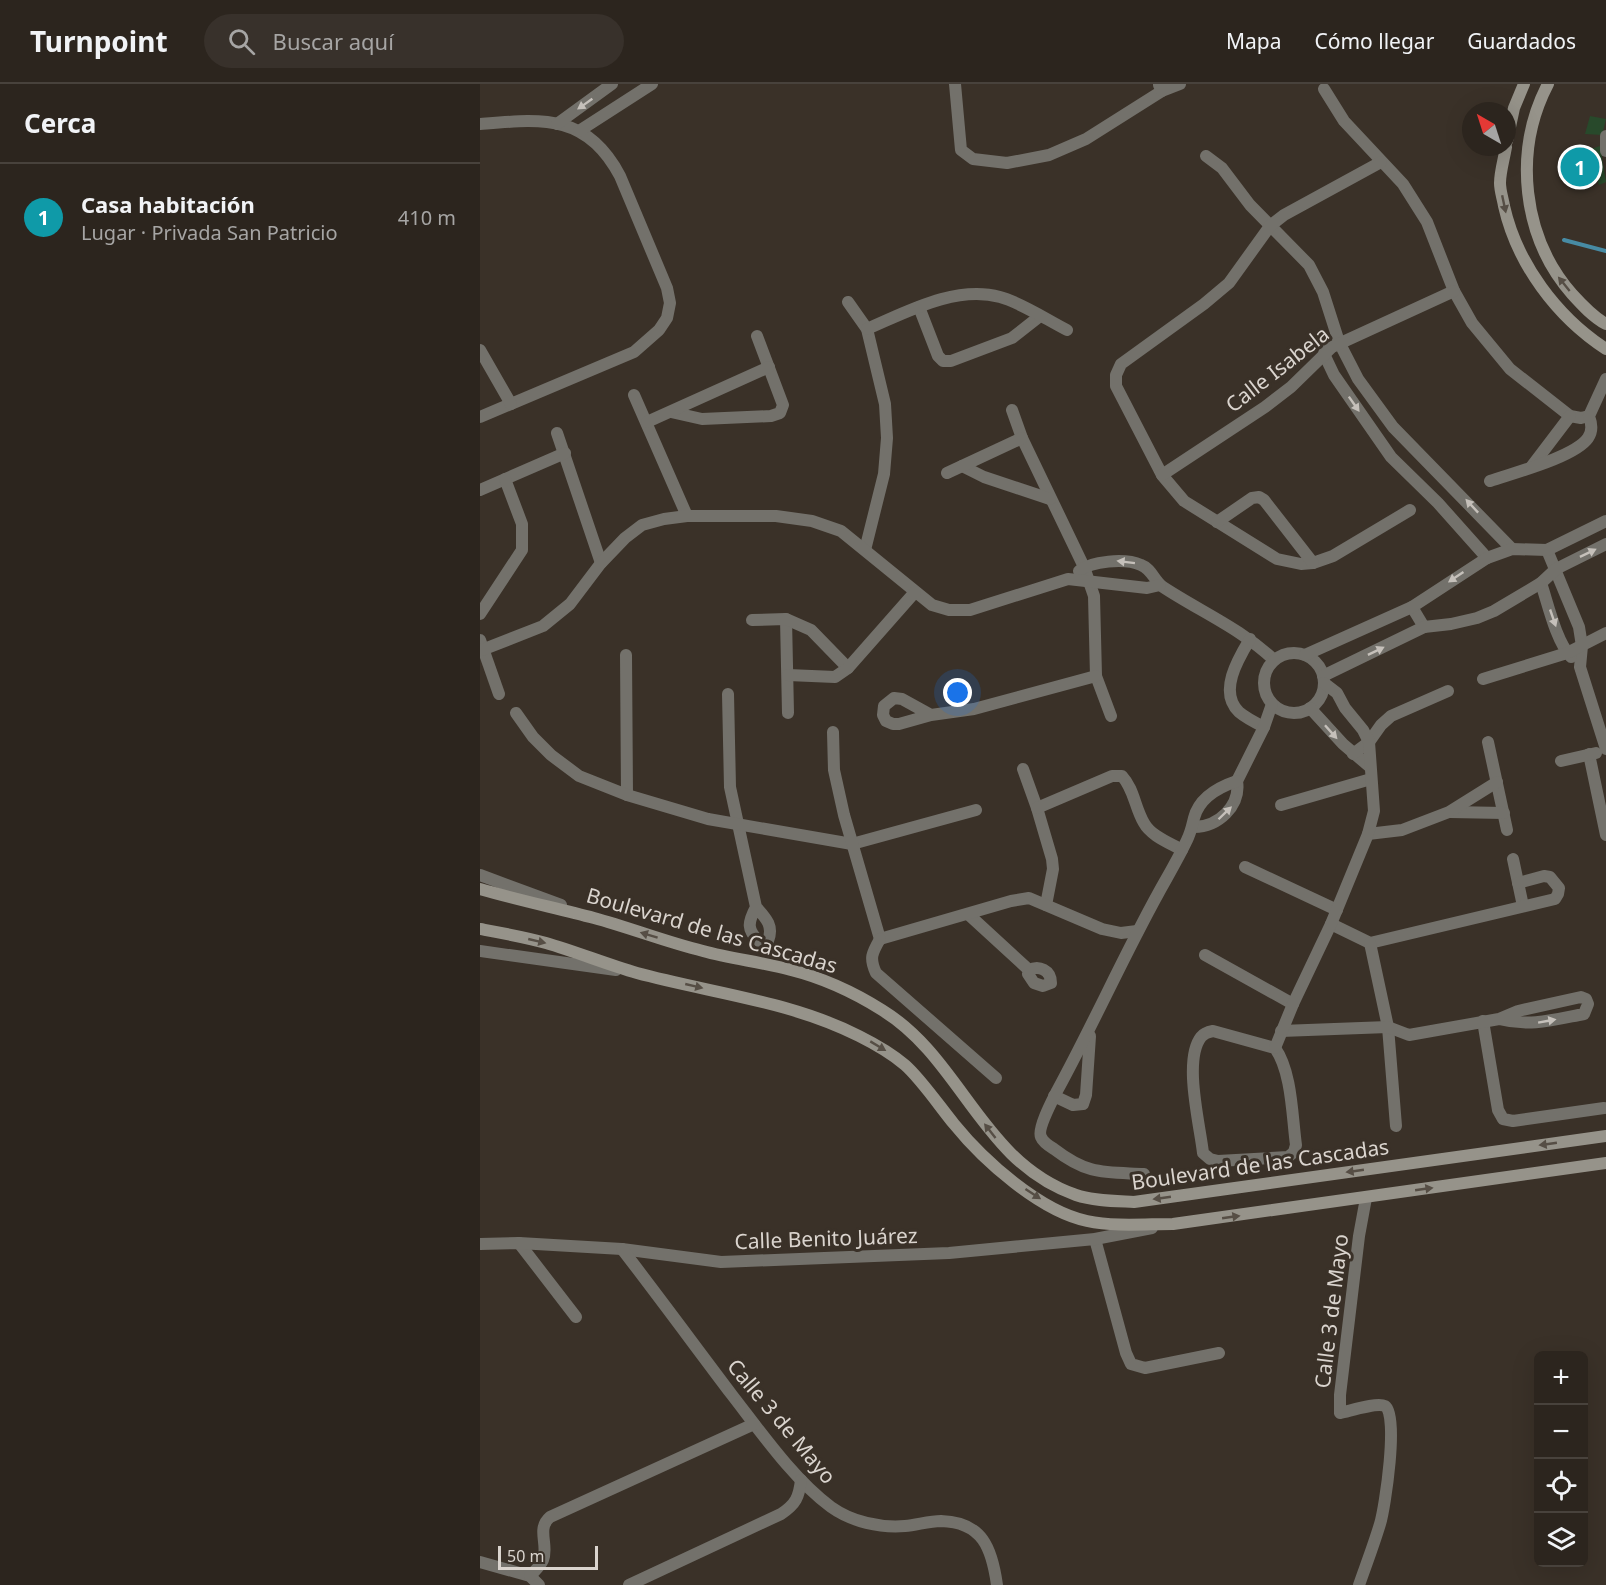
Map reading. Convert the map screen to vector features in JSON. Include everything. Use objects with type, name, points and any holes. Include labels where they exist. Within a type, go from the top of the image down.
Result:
[{"type":"main road","points":[[1516,103],[1524,84]]},
{"type":"main road","points":[[1548,84],[1534,116],[1530,136],[1527,197],[1533,224],[1543,251],[1559,279],[1582,306],[1606,324]]},
{"type":"main road","points":[[1505,156],[1500,184],[1510,230],[1521,254],[1536,279],[1556,304],[1574,324],[1606,350]]},
{"type":"main road","points":[[480,889],[596,918]]},
{"type":"main road","name":"Boulevard de las Cascadas","points":[[596,918],[702,951],[793,970],[838,986],[882,1010],[908,1028],[932,1053],[991,1134],[1008,1152],[1044,1179],[1077,1195],[1134,1202],[1606,1136]]},
{"type":"main road","points":[[480,929],[546,943],[637,972]]},
{"type":"main road","name":"Boulevard de las Cascadas","points":[[637,972],[768,1003],[818,1019],[856,1034],[880,1047],[907,1066],[969,1144],[985,1160],[1046,1203],[1087,1221],[1121,1225],[1173,1224],[1606,1162]]},
{"type":"street","points":[[579,131],[652,84]]},
{"type":"street","points":[[955,84],[961,150],[973,159],[1007,163],[1049,155],[1086,139],[1160,87],[1180,84]]},
{"type":"street","points":[[557,124],[609,87],[616,107]]},
{"type":"street","points":[[1324,89],[1344,121],[1402,184],[1427,222],[1454,291],[1472,323],[1510,369],[1552,404],[1570,416],[1581,418],[1589,416]]},
{"type":"street","points":[[480,124],[530,120],[557,124],[579,131],[598,143],[620,176],[667,288],[670,303],[666,318],[659,330],[634,352],[480,417]]},
{"type":"street","points":[[1606,136],[1606,151]]},
{"type":"street","points":[[1206,156],[1222,168],[1250,205],[1309,265],[1323,292],[1333,326],[1358,380],[1393,427],[1512,549]]},
{"type":"street","points":[[1381,162],[1284,215],[1270,226],[1229,283],[1204,304],[1120,364],[1116,375],[1116,386],[1162,475],[1185,501],[1277,559],[1291,563],[1313,563],[1333,556],[1410,510]]},
{"type":"street","name":"Calle Isabela","points":[[1162,475],[1265,407],[1291,387],[1324,354],[1340,342],[1454,291]]},
{"type":"street","points":[[867,329],[918,307],[951,297],[979,293],[1002,297],[1067,330]]},
{"type":"street","points":[[848,302],[867,329],[885,404],[887,438],[884,474],[865,550]]},
{"type":"street","points":[[918,307],[938,356],[943,361],[951,361],[1012,338],[1041,316]]},
{"type":"street","points":[[1333,326],[1324,354],[1334,375],[1391,457],[1438,503],[1487,558]]},
{"type":"street","points":[[671,412],[702,419],[771,416],[780,413],[783,405],[757,336]]},
{"type":"street","points":[[480,350],[511,404]]},
{"type":"street","points":[[647,422],[769,367]]},
{"type":"street","points":[[1490,481],[1553,460],[1569,453],[1587,439],[1592,426],[1589,416],[1606,379]]},
{"type":"street","points":[[634,395],[687,516]]},
{"type":"street","points":[[1012,410],[1022,438],[1084,567],[1095,596],[1096,676],[1111,716]]},
{"type":"street","points":[[1532,466],[1570,416]]},
{"type":"street","points":[[557,433],[601,563]]},
{"type":"street","points":[[947,472],[1022,438]]},
{"type":"street","points":[[480,490],[565,453]]},
{"type":"street","points":[[962,466],[984,477],[1050,499]]},
{"type":"street","points":[[480,614],[522,550],[522,524],[505,479]]},
{"type":"street","points":[[1438,503],[1456,490]]},
{"type":"street","points":[[1216,522],[1252,498],[1259,497],[1264,500],[1313,563]]},
{"type":"street","points":[[499,694],[481,645],[543,626],[570,604],[601,563],[625,538],[642,525],[687,516],[776,516],[812,521],[841,531],[932,605],[949,610],[970,610],[1068,579],[1084,567],[1114,561],[1129,561],[1142,565],[1150,571],[1160,585],[1250,639],[1274,660]]},
{"type":"street","points":[[1305,655],[1412,607],[1487,558],[1512,549],[1547,550],[1606,521]]},
{"type":"street","points":[[1324,680],[1424,627],[1477,618],[1518,598],[1541,583],[1556,568],[1606,544]]},
{"type":"street","points":[[1547,550],[1579,627],[1582,646],[1580,667],[1606,750],[1561,761]]},
{"type":"street","points":[[1068,579],[1139,588],[1160,585]]},
{"type":"street","points":[[1541,583],[1567,653],[1580,667]]},
{"type":"street","points":[[788,675],[835,677],[848,668],[915,592]]},
{"type":"street","points":[[1412,607],[1424,627]]},
{"type":"street","points":[[752,620],[786,619],[811,630],[848,668]]},
{"type":"street","points":[[786,619],[788,713]]},
{"type":"street","points":[[1483,679],[1567,653],[1606,633]]},
{"type":"street","points":[[1250,639],[1236,664],[1230,685],[1231,702],[1240,713],[1263,728]]},
{"type":"street","points":[[1275,1047],[1337,910],[1368,834],[1374,811],[1369,742],[1337,693],[1324,680],[1319,667],[1313,660],[1305,655],[1288,653],[1274,660],[1265,674],[1264,690],[1272,704],[1283,711],[1297,713],[1310,708],[1322,693],[1324,680]]},
{"type":"street","points":[[627,655],[627,795]]},
{"type":"street","points":[[931,715],[974,710],[1096,676]]},
{"type":"street","points":[[1353,754],[1369,742],[1381,725],[1391,716],[1448,691]]},
{"type":"street","points":[[728,694],[730,787],[756,907]]},
{"type":"street","points":[[1194,827],[1211,824],[1230,809],[1236,800],[1237,781],[1272,704]]},
{"type":"street","points":[[1310,708],[1370,773]]},
{"type":"street","points":[[516,713],[533,737],[551,755],[579,776],[627,795],[708,819],[852,844],[976,810]]},
{"type":"street","points":[[833,732],[834,770],[852,844],[880,939],[871,963],[876,973],[996,1078]]},
{"type":"street","points":[[1488,742],[1507,830]]},
{"type":"street","points":[[1589,754],[1606,835]]},
{"type":"street","points":[[1023,769],[1052,859],[1053,869],[1046,905]]},
{"type":"street","points":[[1281,805],[1370,773]]},
{"type":"street","points":[[1037,808],[1112,776],[1122,776],[1128,783],[1148,829],[1182,850]]},
{"type":"street","points":[[1144,1174],[1088,1170],[1065,1158],[1045,1143],[1040,1137],[1040,1130],[1054,1096],[1090,1030],[1137,931],[1194,827],[1194,818],[1198,809],[1206,798],[1218,789],[1237,781]]},
{"type":"street","points":[[1368,834],[1402,830],[1449,812],[1497,782]]},
{"type":"street","points":[[1449,812],[1504,813]]},
{"type":"street","points":[[1514,859],[1523,906]]},
{"type":"street","points":[[1245,867],[1337,910]]},
{"type":"street","name":"Boulevard de las Cascadas","points":[[480,875],[596,918]]},
{"type":"street","points":[[1331,924],[1370,943],[1555,899],[1558,894],[1559,888],[1551,877],[1544,876],[1518,883]]},
{"type":"street","points":[[880,939],[1011,901],[1029,898],[1102,929],[1121,933],[1137,931]]},
{"type":"street","points":[[968,914],[1029,970]]},
{"type":"street","points":[[1370,943],[1388,1027],[1396,1126]]},
{"type":"street","name":"Boulevard de las Cascadas","points":[[480,951],[637,972]]},
{"type":"street","points":[[1205,955],[1293,1004]]},
{"type":"street","points":[[1281,1031],[1388,1027],[1409,1035],[1499,1019],[1518,1011],[1581,997],[1586,999],[1588,1004],[1584,1014],[1539,1023],[1518,1024],[1499,1019]]},
{"type":"street","points":[[1483,1022],[1498,1110],[1503,1119],[1513,1121],[1604,1108]]},
{"type":"street","points":[[1054,1096],[1079,1106],[1086,1100],[1090,1030]]},
{"type":"street","points":[[1213,1031],[1275,1047],[1282,1057],[1286,1073],[1296,1145],[1294,1152],[1288,1156],[1218,1161],[1210,1159],[1203,1153],[1192,1073],[1194,1055],[1200,1038],[1205,1033],[1213,1031]]},
{"type":"street","name":"Calle 3 de Mayo","points":[[1359,1585],[1381,1521],[1392,1427],[1390,1411],[1385,1406],[1377,1405],[1340,1413],[1340,1395],[1366,1198]]},
{"type":"street","name":"Calle Benito Juárez","points":[[480,1244],[519,1243],[622,1249],[721,1262],[949,1253],[1095,1239],[1173,1224]]},
{"type":"street","points":[[1095,1239],[1131,1364],[1145,1368],[1219,1353]]},
{"type":"street","points":[[519,1243],[576,1317]]},
{"type":"street","name":"Calle 3 de Mayo","points":[[622,1249],[754,1424],[801,1480],[832,1508],[854,1520],[880,1525],[904,1526],[939,1521],[956,1522],[971,1528],[984,1540],[994,1563],[997,1585]]},
{"type":"street","points":[[530,1576],[544,1558],[545,1545],[542,1529],[545,1521],[550,1517],[754,1424]]},
{"type":"street","points":[[629,1585],[782,1514],[793,1506],[799,1496],[801,1480]]},
{"type":"street","points":[[480,1562],[530,1576],[539,1585]]},
{"type":"green space","points":[[1590,116],[1606,119],[1602,135],[1585,134]]},
{"type":"green space","points":[[1600,146],[1606,182],[1599,185],[1588,150]]},
{"type":"waterway","points":[[1564,240],[1606,251]]},
{"type":"place","name":"Casa habitación","points":[[1580,167]]}]
